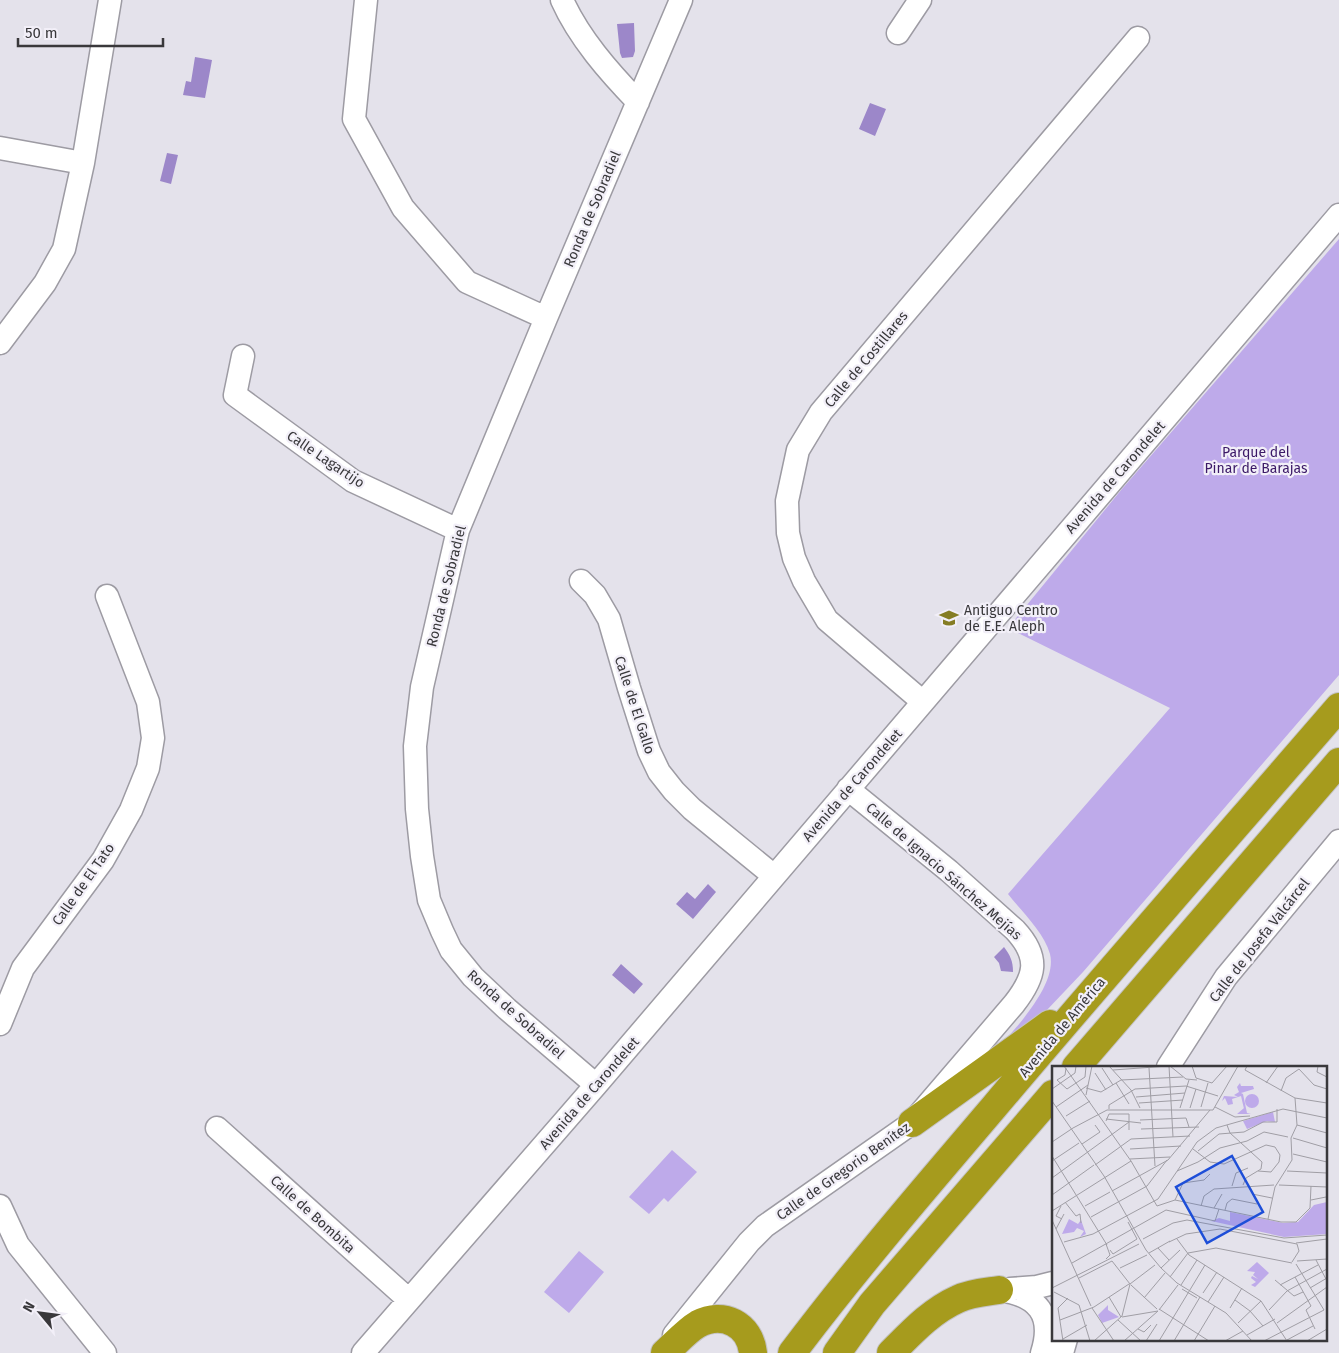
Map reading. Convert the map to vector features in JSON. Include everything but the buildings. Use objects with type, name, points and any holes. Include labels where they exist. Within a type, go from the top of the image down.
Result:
[{"type":"highway","name":"Avenida de América","points":[[792,1353],[852,1275],[1096,987],[1339,707]]},
{"type":"highway","points":[[1077,1066],[1339,762]]},
{"type":"highway","points":[[912,1124],[1033,1037],[1096,987]]},
{"type":"highway","points":[[837,1353],[872,1304],[1052,1095]]},
{"type":"highway","points":[[891,1353],[928,1318],[945,1306],[959,1298],[1000,1290]]},
{"type":"highway","points":[[665,1353],[696,1325],[717,1319],[733,1323],[743,1329],[750,1337],[753,1353]]},
{"type":"street","points":[[0,343],[45,283],[64,249],[83,163],[110,0]]},
{"type":"street","points":[[366,0],[354,119],[403,208],[467,282],[546,318]]},
{"type":"street","points":[[562,0],[570,18],[616,79],[638,102]]},
{"type":"street","name":"Ronda de Sobradiel","points":[[596,1085],[507,1009],[473,977],[452,950],[429,900],[417,808],[415,746],[422,687],[458,530],[681,0]]},
{"type":"street","points":[[898,33],[920,0]]},
{"type":"street","name":"Calle de Costillares","points":[[923,702],[826,620],[804,581],[794,558],[788,533],[787,502],[798,450],[821,412],[1138,38]]},
{"type":"street","points":[[0,148],[83,163]]},
{"type":"street","name":"Avenida de Carondelet","points":[[363,1353],[596,1085],[1339,215]]},
{"type":"street","name":"Calle Lagartijo","points":[[243,356],[235,395],[353,481],[458,530]]},
{"type":"street","name":"Calle de El Gallo","points":[[581,581],[595,594],[610,619],[628,688],[646,742],[659,772],[692,809],[774,876]]},
{"type":"street","name":"Calle de El Tato","points":[[0,1024],[23,968],[103,860],[131,810],[148,768],[153,738],[148,702],[107,596]]},
{"type":"street","name":"Calle de Ignacio Sánchez Mejías","points":[[848,789],[948,871],[1015,930],[1025,940],[1032,959]]},
{"type":"street","name":"Calle de Josefa Valcárcel","points":[[1169,1066],[1226,977],[1339,841]]},
{"type":"street","name":"Calle de Gregorio Benítez","points":[[660,1353],[765,1226],[912,1124],[1026,988],[1031,978],[1032,959]]},
{"type":"street","name":"Calle de Bombita","points":[[217,1128],[409,1300]]},
{"type":"street","points":[[0,1206],[18,1245],[105,1353]]},
{"type":"street","points":[[1000,1290],[1037,1287],[1052,1283]]},
{"type":"street","points":[[1000,1290],[1012,1291],[1025,1296],[1034,1301],[1040,1308],[1046,1327],[1042,1353]]},
{"type":"street","points":[[1062,1353],[1066,1340]]},
{"type":"green space","name":"Parque del Pinar de Barajas","points":[[1339,239],[1339,675],[1083,972],[1046,1011],[992,1056],[1031,1008],[1047,980],[1051,967],[1050,954],[1043,938],[1008,894],[1170,708],[1008,628],[1122,489]]},
{"type":"green space","points":[[672,1150],[697,1172],[668,1202],[664,1198],[649,1214],[629,1197]]},
{"type":"green space","points":[[579,1251],[604,1272],[569,1313],[544,1292]]},
{"type":"shaded area","points":[[634,23],[635,51],[633,57],[622,58],[617,24]]},
{"type":"shaded area","points":[[195,57],[212,60],[205,98],[183,95],[186,81],[191,82]]},
{"type":"shaded area","points":[[870,103],[886,109],[875,136],[859,129]]},
{"type":"shaded area","points":[[167,153],[178,155],[171,184],[160,181]]},
{"type":"shaded area","points":[[708,884],[716,892],[693,919],[676,904],[687,892],[695,899]]},
{"type":"shaded area","points":[[1004,947],[1011,958],[1013,972],[1001,971],[999,963],[994,957]]},
{"type":"shaded area","points":[[621,964],[643,984],[634,994],[612,975]]},
{"type":"place","name":"Antiguo Centro de E.E. Aleph","points":[[949,618]]}]
